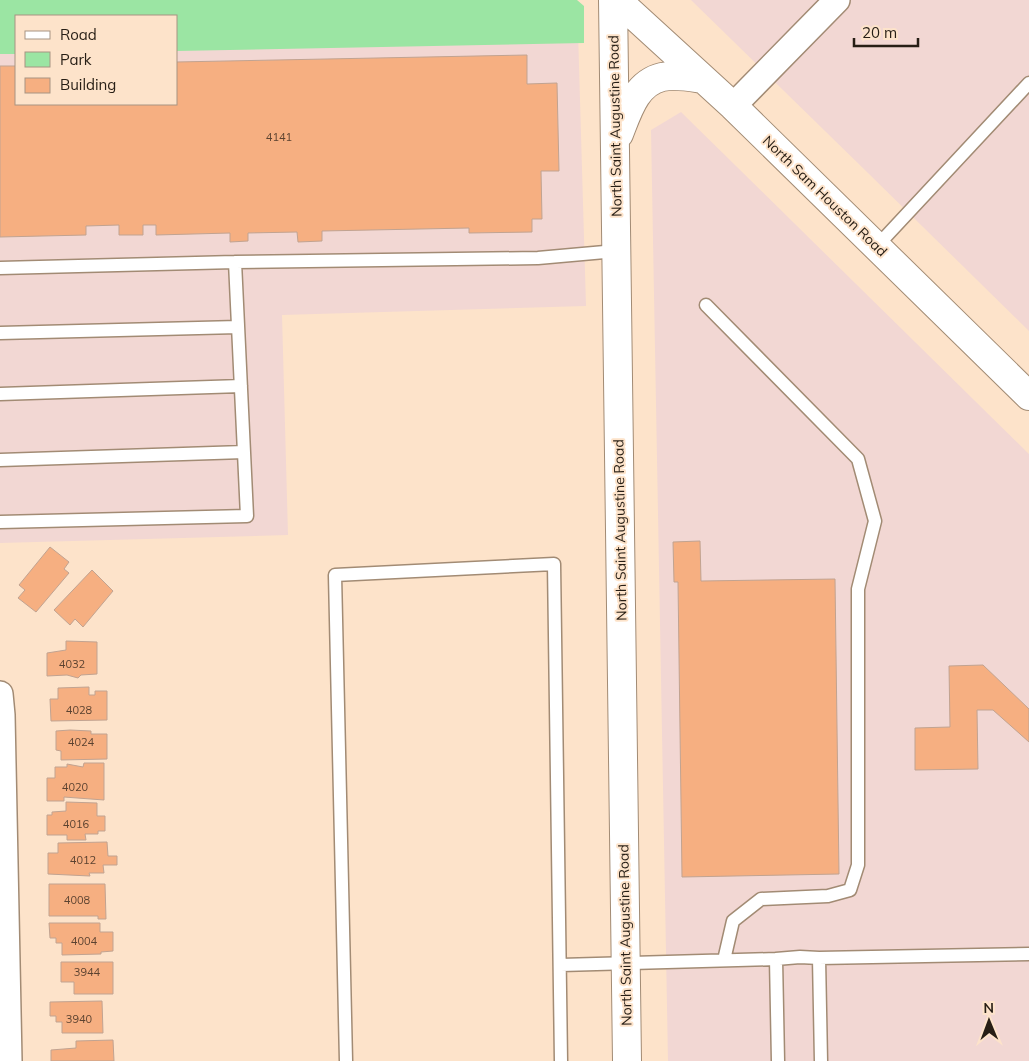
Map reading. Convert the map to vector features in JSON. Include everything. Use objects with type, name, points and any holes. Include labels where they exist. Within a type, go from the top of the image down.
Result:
[{"type":"street","name":"North Saint Augustine Road","points":[[613,0],[627,1061]]},
{"type":"street","name":"North Sam Houston Road","points":[[617,0],[733,106],[1029,396]]},
{"type":"street","points":[[733,106],[837,0]]},
{"type":"street","points":[[615,144],[632,100],[646,85],[662,77],[702,79]]},
{"type":"street","points":[[0,694],[9,1061]]},
{"type":"lane","points":[[877,246],[1029,83]]},
{"type":"lane","points":[[0,268],[235,262],[538,258],[616,251]]},
{"type":"lane","points":[[0,522],[247,516],[235,262]]},
{"type":"lane","points":[[706,305],[858,459],[875,521],[858,589],[858,865],[850,890],[828,896],[761,899],[732,921],[724,960]]},
{"type":"lane","points":[[0,333],[238,327]]},
{"type":"lane","points":[[0,394],[241,386]]},
{"type":"lane","points":[[0,460],[244,452]]},
{"type":"lane","points":[[346,1061],[335,575],[554,564],[561,1061]]},
{"type":"lane","points":[[561,965],[800,957],[1029,954]]},
{"type":"lane","points":[[819,958],[821,1061]]},
{"type":"lane","points":[[776,959],[778,1061]]},
{"type":"shaded area","points":[[691,0],[1029,0],[1029,331],[868,173]]},
{"type":"shaded area","points":[[578,31],[586,306],[282,315],[288,535],[0,543],[0,47],[15,47],[15,105],[178,105],[178,42]]},
{"type":"shaded area","points":[[681,112],[1029,454],[1029,1061],[668,1061],[651,130]]},
{"type":"green space","points":[[0,0],[577,0],[584,6],[584,43],[178,51],[178,15],[15,15],[15,54],[0,54]]},
{"type":"building","points":[[527,55],[527,84],[557,83],[559,171],[541,171],[542,219],[532,219],[532,232],[469,233],[469,228],[322,231],[322,241],[298,242],[297,232],[248,233],[248,241],[230,242],[230,233],[156,235],[156,225],[143,225],[143,235],[119,235],[119,225],[86,226],[86,235],[0,237],[0,66],[15,66],[15,105],[178,105],[178,62]]},
{"type":"building","points":[[700,541],[701,581],[835,579],[839,874],[682,877],[678,582],[674,582],[673,542]]},
{"type":"building","points":[[50,547],[69,562],[64,569],[69,573],[36,612],[18,598],[25,590],[19,585]]},
{"type":"building","points":[[92,570],[113,591],[83,627],[75,619],[70,625],[54,610]]},
{"type":"building","points":[[66,641],[97,642],[97,674],[81,675],[78,678],[67,675],[47,676],[47,653],[66,650]]},
{"type":"building","points":[[983,665],[1029,709],[1029,742],[993,710],[977,710],[978,769],[915,770],[915,728],[950,727],[949,666]]},
{"type":"building","points":[[89,687],[89,695],[95,695],[95,691],[107,691],[107,720],[51,721],[50,699],[58,699],[58,688]]},
{"type":"building","points":[[56,731],[91,731],[91,734],[107,734],[107,759],[61,760],[61,751],[56,750]]},
{"type":"building","points":[[84,763],[104,763],[104,800],[64,797],[64,801],[47,801],[47,778],[55,778],[55,767],[67,767],[67,764],[83,767]]},
{"type":"building","points":[[66,802],[97,803],[97,816],[105,816],[105,831],[98,831],[98,834],[85,834],[86,840],[67,840],[67,835],[47,835],[47,815],[52,815],[52,812],[66,811]]},
{"type":"building","points":[[107,842],[108,856],[117,856],[117,865],[103,865],[104,873],[89,873],[90,876],[48,874],[48,853],[58,853],[58,843]]},
{"type":"building","points":[[49,884],[105,884],[106,919],[98,919],[98,916],[49,916]]},
{"type":"building","points":[[49,923],[100,923],[100,932],[113,932],[113,951],[101,952],[101,954],[62,955],[62,943],[56,943],[56,938],[50,938]]},
{"type":"building","points":[[61,962],[113,962],[113,994],[74,994],[74,982],[61,982]]},
{"type":"building","points":[[102,1001],[103,1033],[62,1033],[62,1022],[56,1022],[56,1016],[50,1016],[50,1002]]},
{"type":"building","points":[[113,1040],[114,1061],[51,1061],[51,1050],[76,1048],[76,1041]]}]
